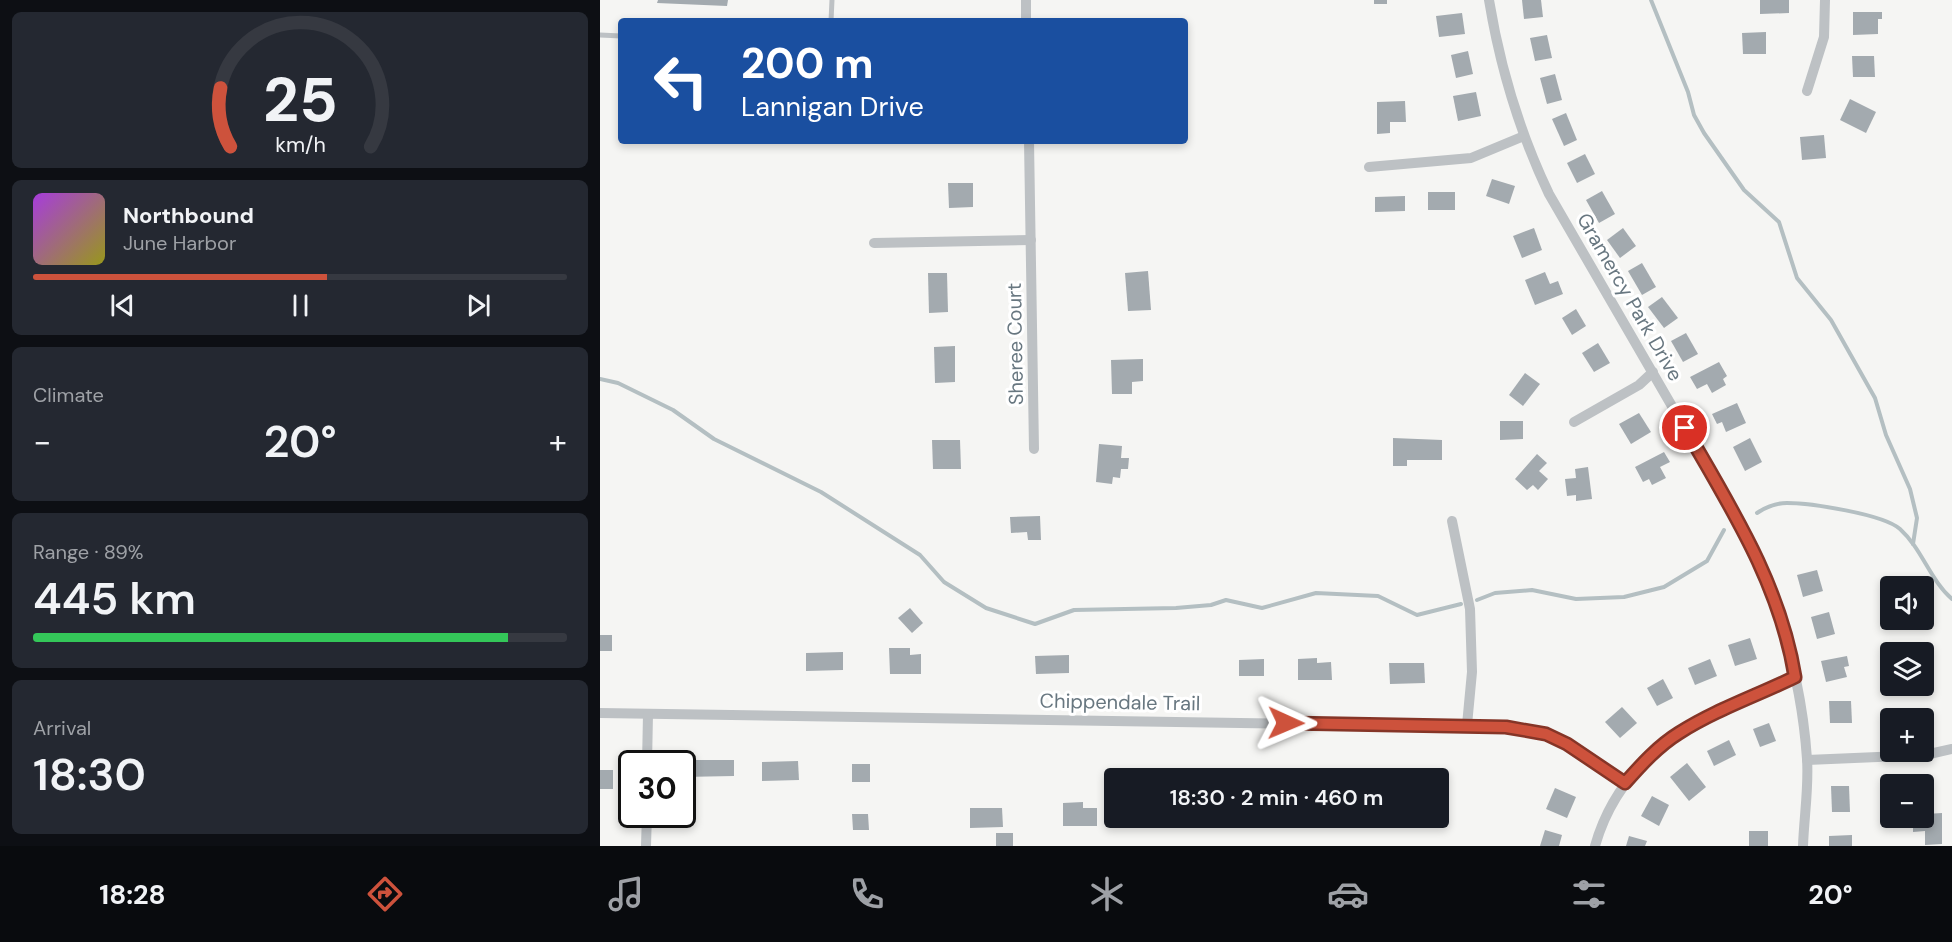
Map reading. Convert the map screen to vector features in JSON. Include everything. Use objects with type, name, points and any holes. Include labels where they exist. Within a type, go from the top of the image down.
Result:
[{"type":"street","points":[[1026,0],[1026,18]]},
{"type":"street","name":"Gramercy Park Drive","points":[[1489,0],[1502,64],[1524,136],[1549,194],[1753,546],[1786,634],[1795,677],[1807,760],[1803,846]]},
{"type":"street","points":[[1807,91],[1824,36],[1825,0]]},
{"type":"street","points":[[1369,167],[1471,158],[1524,136]]},
{"type":"street","name":"Sheree Court","points":[[1029,144],[1034,449]]},
{"type":"street","points":[[874,243],[1031,240]]},
{"type":"street","points":[[1574,422],[1639,385],[1653,372]]},
{"type":"street","points":[[1452,521],[1470,609],[1472,672],[1467,725]]},
{"type":"street","points":[[1595,846],[1610,809],[1625,783],[1650,755],[1678,734],[1718,711],[1795,677]]},
{"type":"street","name":"Chippendale Trail","points":[[600,713],[1506,727],[1546,734],[1567,744],[1625,783]]},
{"type":"street","points":[[647,750],[648,714]]},
{"type":"street","points":[[1807,760],[1925,755],[1952,749]]},
{"type":"street","points":[[646,846],[647,828]]},
{"type":"lane","points":[[831,18],[832,0]]},
{"type":"lane","points":[[600,35],[618,36]]},
{"type":"building","points":[[658,0],[728,0],[727,6],[657,3]]},
{"type":"building","points":[[1374,0],[1387,0],[1387,4],[1374,4]]},
{"type":"building","points":[[1522,0],[1541,0],[1543,17],[1524,19]]},
{"type":"building","points":[[1760,0],[1789,0],[1789,13],[1760,14]]},
{"type":"building","points":[[1853,12],[1882,12],[1882,19],[1878,19],[1878,34],[1853,35]]},
{"type":"building","points":[[1462,13],[1465,34],[1439,37],[1436,16]]},
{"type":"building","points":[[1766,32],[1766,54],[1743,54],[1742,33]]},
{"type":"building","points":[[1547,35],[1552,58],[1535,61],[1530,38]]},
{"type":"building","points":[[1468,51],[1473,74],[1456,78],[1451,55]]},
{"type":"building","points":[[1852,56],[1874,56],[1875,77],[1853,77]]},
{"type":"building","points":[[1555,74],[1562,100],[1547,104],[1540,78]]},
{"type":"building","points":[[1476,92],[1481,116],[1458,121],[1453,96]]},
{"type":"building","points":[[1850,99],[1876,112],[1866,133],[1840,120]]},
{"type":"building","points":[[1405,101],[1406,122],[1390,122],[1390,133],[1377,134],[1377,102]]},
{"type":"building","points":[[1566,113],[1577,140],[1564,146],[1552,119]]},
{"type":"building","points":[[1824,135],[1826,158],[1802,160],[1800,137]]},
{"type":"building","points":[[1585,154],[1595,174],[1577,183],[1567,163]]},
{"type":"building","points":[[1492,179],[1515,186],[1509,204],[1486,196]]},
{"type":"building","points":[[948,183],[973,183],[973,207],[949,208]]},
{"type":"building","points":[[1602,191],[1615,214],[1599,223],[1586,200]]},
{"type":"building","points":[[1428,192],[1455,192],[1455,210],[1428,210]]},
{"type":"building","points":[[1405,196],[1405,211],[1375,212],[1375,197]]},
{"type":"building","points":[[1534,228],[1542,250],[1522,258],[1513,236]]},
{"type":"building","points":[[1623,228],[1636,246],[1620,258],[1607,240]]},
{"type":"building","points":[[1642,263],[1656,287],[1642,295],[1628,271]]},
{"type":"building","points":[[1148,271],[1151,310],[1128,311],[1125,273]]},
{"type":"building","points":[[1545,272],[1550,284],[1558,281],[1563,294],[1535,305],[1525,280]]},
{"type":"building","points":[[928,273],[947,273],[948,312],[929,313]]},
{"type":"building","points":[[1662,297],[1678,318],[1664,328],[1648,307]]},
{"type":"building","points":[[1576,309],[1586,326],[1572,335],[1562,318]]},
{"type":"building","points":[[1686,333],[1698,354],[1683,362],[1671,341]]},
{"type":"building","points":[[1598,343],[1610,363],[1594,372],[1582,353]]},
{"type":"building","points":[[955,346],[955,382],[935,383],[934,347]]},
{"type":"building","points":[[1143,359],[1143,381],[1132,382],[1132,394],[1112,394],[1111,360]]},
{"type":"building","points":[[1719,362],[1727,376],[1723,379],[1726,385],[1712,393],[1707,384],[1697,389],[1690,377]]},
{"type":"building","points":[[1525,373],[1540,384],[1523,406],[1509,395]]},
{"type":"building","points":[[1737,403],[1746,423],[1726,432],[1722,422],[1717,424],[1712,414]]},
{"type":"building","points":[[1639,413],[1651,432],[1631,444],[1619,424]]},
{"type":"building","points":[[1500,421],[1523,421],[1523,439],[1500,440]]},
{"type":"building","points":[[1393,438],[1442,440],[1442,460],[1407,460],[1407,466],[1393,466]]},
{"type":"building","points":[[1750,438],[1762,462],[1745,471],[1733,447]]},
{"type":"building","points":[[932,440],[960,440],[961,469],[933,469]]},
{"type":"building","points":[[1099,444],[1122,446],[1121,458],[1129,458],[1128,469],[1121,469],[1120,478],[1113,477],[1112,484],[1096,482]]},
{"type":"building","points":[[1664,452],[1670,462],[1660,467],[1666,478],[1652,485],[1649,479],[1643,482],[1635,467]]},
{"type":"building","points":[[1537,454],[1547,463],[1539,471],[1548,479],[1538,490],[1533,485],[1527,490],[1515,479]]},
{"type":"building","points":[[1588,467],[1592,499],[1576,501],[1576,495],[1567,496],[1565,479],[1576,478],[1575,469]]},
{"type":"building","points":[[1040,516],[1041,540],[1028,540],[1027,532],[1011,533],[1010,517]]},
{"type":"building","points":[[1817,570],[1823,591],[1803,597],[1797,575]]},
{"type":"building","points":[[910,608],[923,623],[912,633],[898,618]]},
{"type":"building","points":[[1829,612],[1835,634],[1817,639],[1811,617]]},
{"type":"building","points":[[600,635],[612,635],[612,651],[600,651]]},
{"type":"building","points":[[1750,638],[1757,659],[1735,666],[1728,645]]},
{"type":"building","points":[[889,648],[910,648],[910,655],[921,654],[921,674],[890,674]]},
{"type":"building","points":[[843,652],[843,670],[806,671],[806,653]]},
{"type":"building","points":[[1069,655],[1069,673],[1036,674],[1035,656]]},
{"type":"building","points":[[1847,656],[1849,666],[1844,667],[1847,677],[1826,682],[1821,661]]},
{"type":"building","points":[[1317,658],[1317,663],[1331,662],[1332,680],[1298,680],[1298,659]]},
{"type":"building","points":[[1264,659],[1264,676],[1239,676],[1239,660]]},
{"type":"building","points":[[1710,659],[1717,676],[1695,685],[1688,668]]},
{"type":"building","points":[[1389,663],[1424,663],[1425,683],[1390,684]]},
{"type":"building","points":[[1663,679],[1673,698],[1657,706],[1647,688]]},
{"type":"building","points":[[1829,701],[1851,701],[1852,723],[1830,723]]},
{"type":"building","points":[[1622,707],[1637,723],[1620,738],[1605,722]]},
{"type":"building","points":[[1769,723],[1776,741],[1760,747],[1753,729]]},
{"type":"building","points":[[1729,740],[1736,755],[1714,766],[1707,751]]},
{"type":"building","points":[[696,760],[734,760],[734,776],[696,777]]},
{"type":"building","points":[[798,761],[799,780],[762,781],[762,762]]},
{"type":"building","points":[[1687,763],[1706,787],[1689,801],[1670,777]]},
{"type":"building","points":[[852,764],[870,764],[870,782],[852,782]]},
{"type":"building","points":[[600,770],[613,770],[613,789],[600,789]]},
{"type":"building","points":[[1831,786],[1849,786],[1850,812],[1832,812]]},
{"type":"building","points":[[1555,788],[1576,797],[1567,818],[1546,809]]},
{"type":"building","points":[[1652,796],[1669,805],[1659,826],[1641,816]]},
{"type":"building","points":[[1083,802],[1083,808],[1097,808],[1097,826],[1063,826],[1063,803]]},
{"type":"building","points":[[970,808],[1002,808],[1003,827],[970,828]]},
{"type":"building","points":[[1942,813],[1942,844],[1925,845],[1925,831],[1913,832],[1913,828],[1934,828],[1934,814]]},
{"type":"building","points":[[852,814],[868,814],[869,830],[853,830]]},
{"type":"building","points":[[1545,830],[1562,835],[1559,846],[1540,846]]},
{"type":"building","points":[[1749,831],[1768,831],[1768,846],[1749,846]]},
{"type":"building","points":[[996,833],[1013,833],[1013,846],[996,846]]},
{"type":"building","points":[[1852,835],[1852,846],[1829,846],[1829,836]]},
{"type":"building","points":[[1629,836],[1647,841],[1645,846],[1626,846]]},
{"type":"waterway","points":[[1651,0],[1688,92],[1694,115],[1704,133],[1744,190],[1779,222],[1797,278],[1831,320],[1875,398],[1886,435],[1910,489],[1917,518],[1913,544]]},
{"type":"waterway","points":[[600,379],[618,383],[673,410],[714,439],[821,492],[920,555],[944,582],[986,608],[1035,624],[1074,610],[1176,608],[1211,605],[1226,600],[1262,608],[1316,593],[1378,596],[1417,615],[1461,604]]},
{"type":"waterway","points":[[1757,513],[1767,507],[1783,503],[1798,504],[1846,510],[1891,524],[1908,537],[1938,583],[1952,599]]},
{"type":"waterway","points":[[1477,600],[1495,593],[1532,590],[1576,599],[1624,597],[1664,587],[1707,561],[1724,530]]},
{"type":"route","points":[[1286,723],[1467,725],[1506,727],[1546,734],[1567,744],[1625,783],[1650,755],[1678,734],[1718,711],[1795,677],[1786,634],[1772,591],[1753,546],[1685,428]]}]
